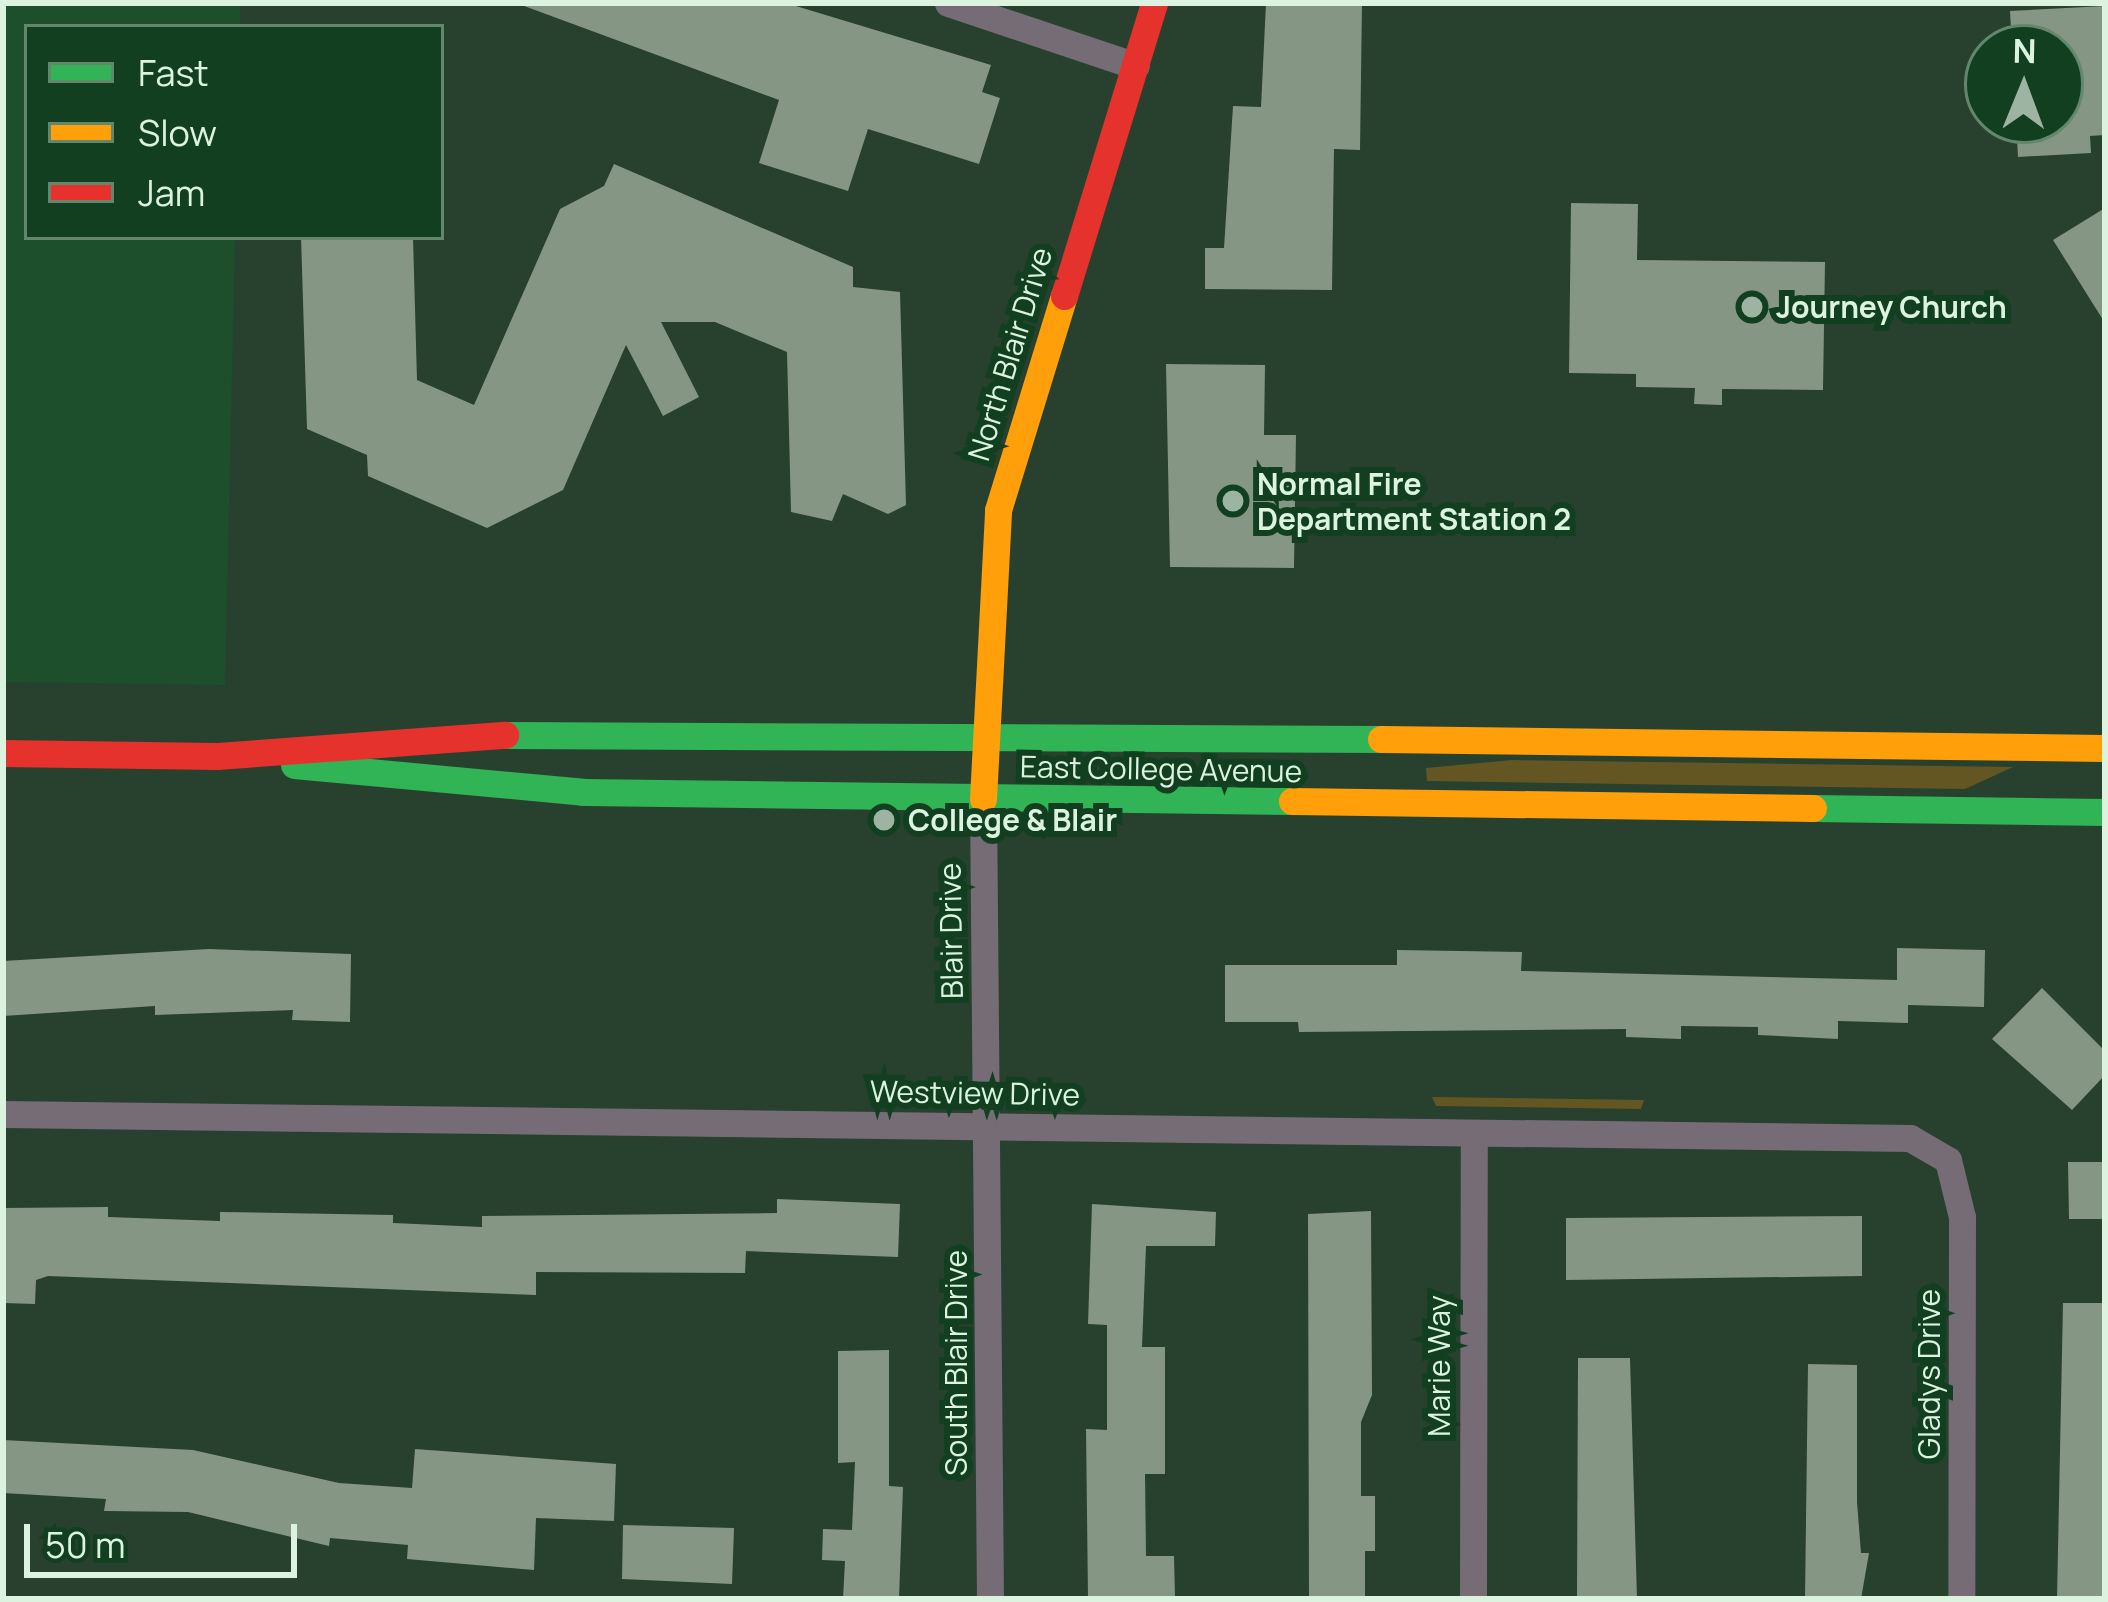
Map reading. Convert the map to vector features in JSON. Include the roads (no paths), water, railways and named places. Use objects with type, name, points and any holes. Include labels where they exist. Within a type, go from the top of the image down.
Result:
[{"type":"main road","name":"North Blair Drive","points":[[985,735],[1002,493],[1154,3]]},
{"type":"main road","name":"East College Avenue","points":[[3,754],[217,756],[591,729],[2105,748]]},
{"type":"main road","name":"Blair Drive","points":[[983,799],[985,735]]},
{"type":"main road","name":"East College Avenue","points":[[217,756],[583,792],[2105,812]]},
{"type":"street","points":[[948,3],[1136,67]]},
{"type":"street","name":"Blair Drive","points":[[983,799],[989,1126]]},
{"type":"street","name":"Westview Drive","points":[[3,1114],[1910,1138],[1942,1154]]},
{"type":"street","name":"South Blair Drive","points":[[989,1126],[990,1599]]},
{"type":"street","name":"Marie Way","points":[[1473,1599],[1474,1133]]},
{"type":"street","name":"Gladys Drive","points":[[1942,1154],[1962,1217],[1961,1599]]},
{"type":"place","name":"Journey Church","points":[[1752,307]]},
{"type":"place","name":"Normal Fire Department Station 2","points":[[1233,501]]},
{"type":"place","name":"College & Blair","points":[[884,820]]}]
